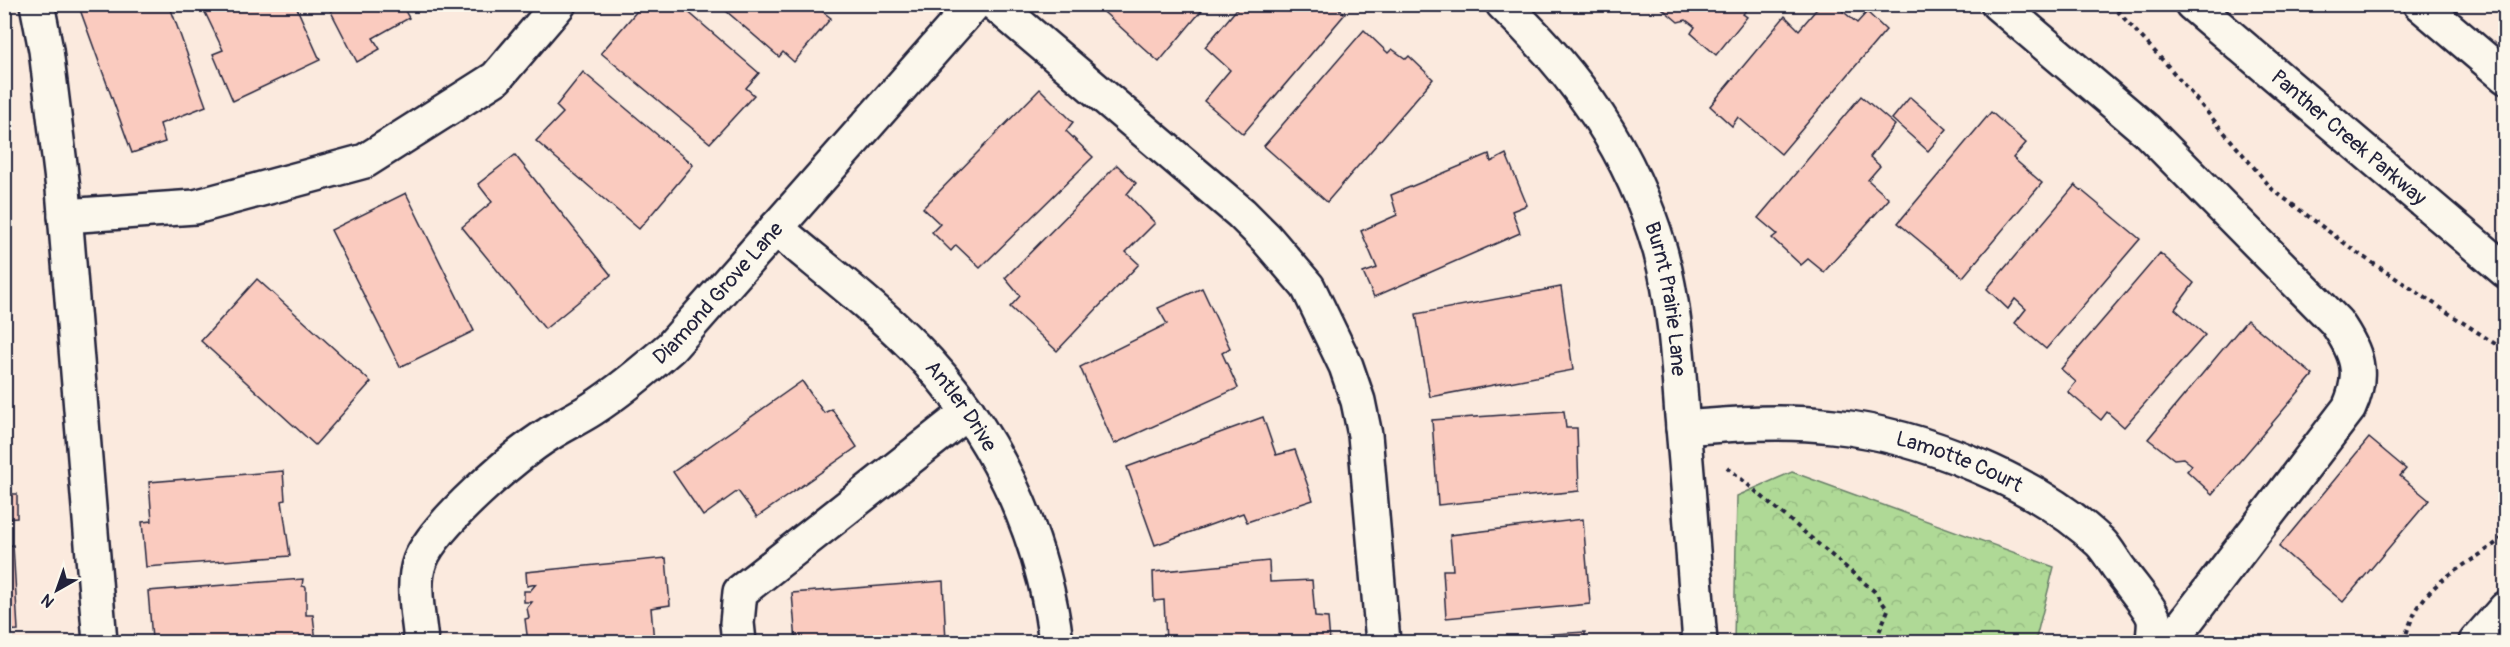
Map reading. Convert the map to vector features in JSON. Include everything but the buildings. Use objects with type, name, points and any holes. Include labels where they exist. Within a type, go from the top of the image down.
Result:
[{"type":"street","points":[[37,4],[46,50],[65,216],[100,642]]},
{"type":"street","points":[[65,216],[195,207],[365,161],[496,78],[559,4]]},
{"type":"street","name":"Diamond Grove Lane","points":[[421,642],[416,580],[419,563],[428,544],[470,499],[546,435],[591,410],[632,381],[671,347],[974,4]]},
{"type":"street","points":[[995,4],[1241,213],[1308,287],[1346,366],[1358,401],[1365,435],[1383,642]]},
{"type":"street","name":"Burnt Prairie Lane","points":[[1503,4],[1570,74],[1599,115],[1644,203],[1660,250],[1671,298],[1700,642]]},
{"type":"street","points":[[1998,4],[2146,130],[2336,322],[2355,354],[2358,375],[2357,391],[2349,408],[2170,642]]},
{"type":"street","name":"Panther Creek Parkway","points":[[2192,4],[2505,271]]},
{"type":"street","points":[[2420,4],[2505,77]]},
{"type":"street","name":"Antler Drive","points":[[776,228],[914,347],[968,412],[993,450],[1030,532],[1044,575],[1054,618],[1056,642]]},
{"type":"street","points":[[739,642],[737,623],[740,592],[968,412]]},
{"type":"street","name":"Lamotte Court","points":[[1683,428],[1784,423],[1834,426],[1882,434],[1930,447],[1976,464],[2020,486],[2062,513],[2101,543],[2154,618],[2153,642]]},
{"type":"street","points":[[2476,642],[2505,608]]},
{"type":"path","points":[[2111,4],[2168,66],[2273,190],[2359,254],[2505,351]]},
{"type":"path","points":[[1683,428],[1874,591],[1888,610],[1875,642]]},
{"type":"path","points":[[2404,642],[2410,621],[2430,588],[2454,570],[2486,552],[2505,536]]},
{"type":"green space","points":[[1792,472],[2054,567],[2035,642],[1734,642],[1737,496]]}]
